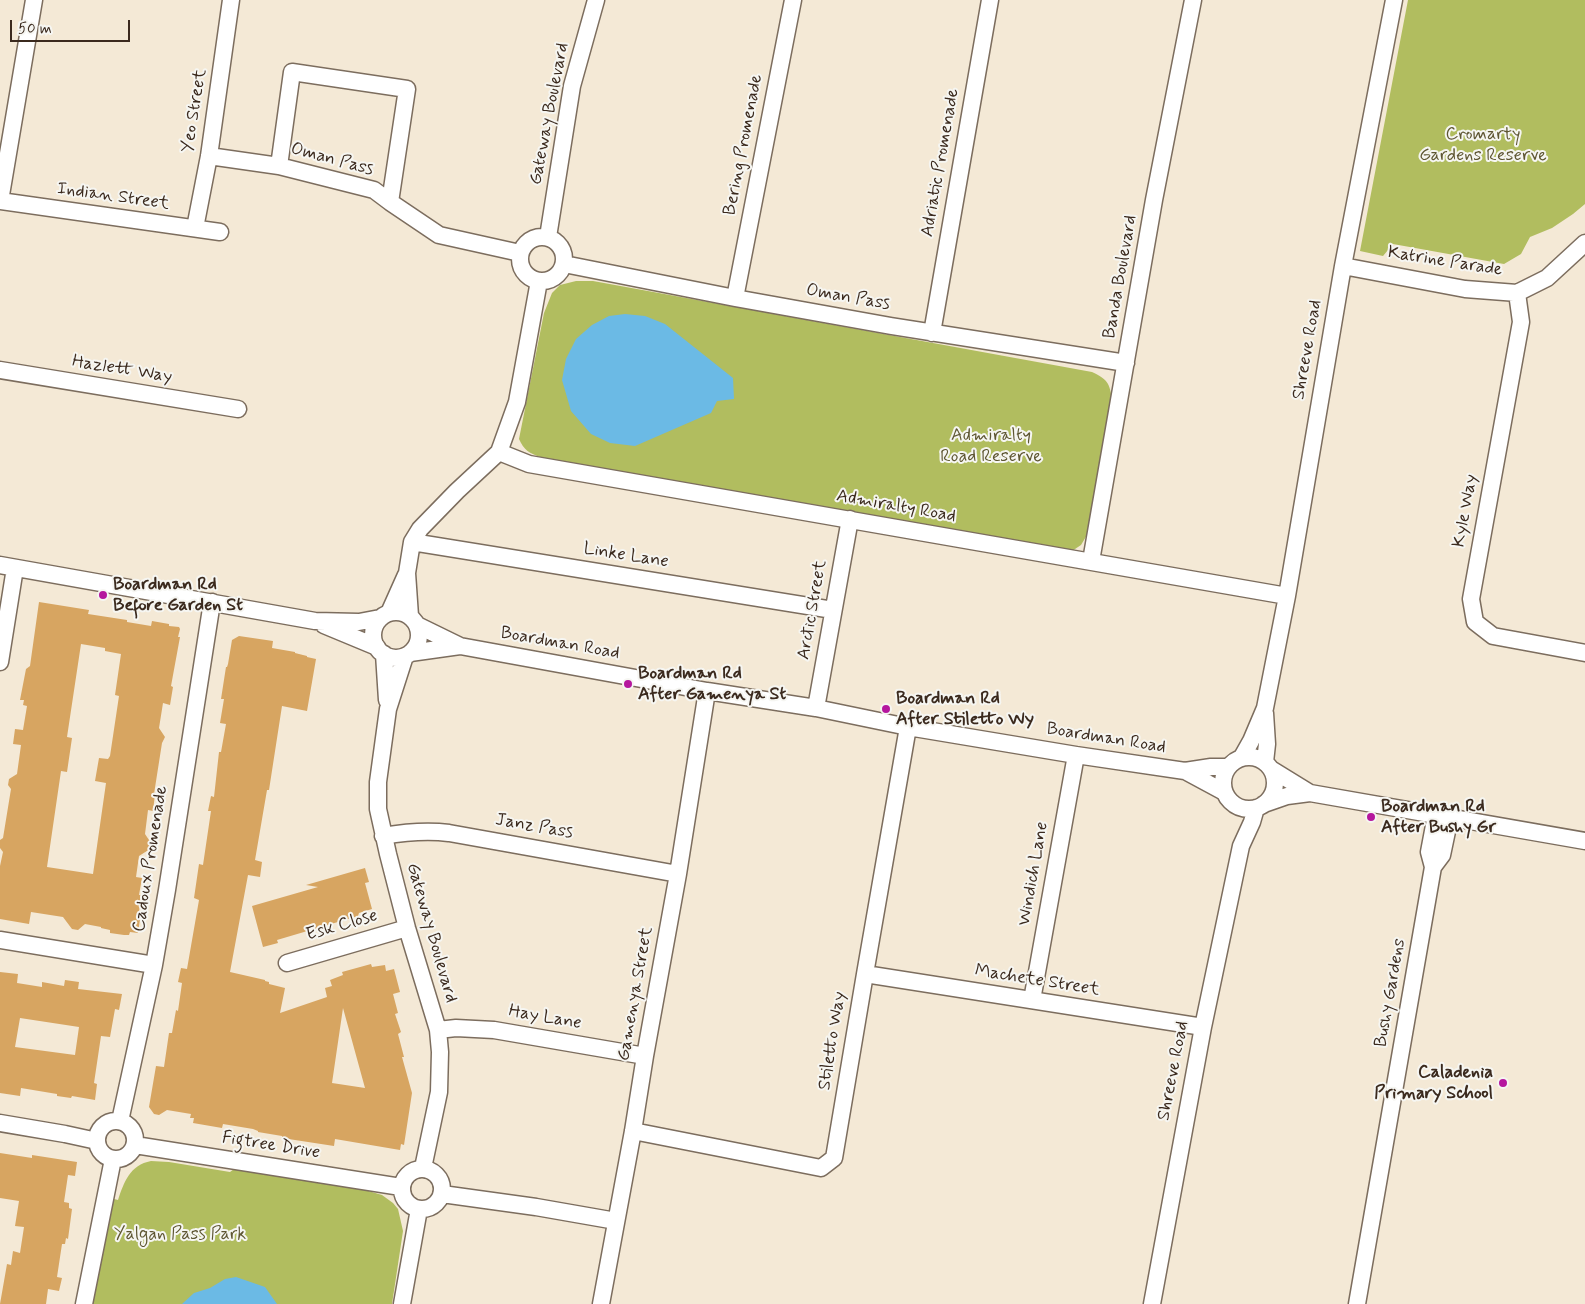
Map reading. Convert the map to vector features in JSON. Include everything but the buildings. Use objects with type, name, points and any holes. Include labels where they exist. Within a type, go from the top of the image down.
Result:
[{"type":"street","points":[[0,201],[34,0]]},
{"type":"street","name":"Yeo Street","points":[[195,228],[209,156],[231,0]]},
{"type":"street","name":"Gateway Boulevard","points":[[548,237],[572,86],[596,0]]},
{"type":"street","name":"Bering Promenade","points":[[735,298],[793,0]]},
{"type":"street","name":"Adriatic Promenade","points":[[932,333],[990,0]]},
{"type":"street","name":"Banda Boulevard","points":[[1091,561],[1154,200],[1193,0]]},
{"type":"street","name":"Shreeve Road","points":[[1242,758],[1265,708],[1287,596],[1342,266],[1394,0]]},
{"type":"street","points":[[279,166],[292,72],[407,89],[390,202]]},
{"type":"street","name":"Oman Pass","points":[[209,156],[279,166],[374,190],[439,235],[520,253]]},
{"type":"street","name":"Indian Street","points":[[0,201],[220,232]]},
{"type":"street","points":[[537,237],[548,237],[557,242],[564,253],[564,264],[557,276],[551,280],[539,281],[528,276],[520,264],[520,253],[527,242],[537,237]]},
{"type":"street","name":"Katrine Parade","points":[[1342,266],[1465,289],[1517,293],[1547,278],[1585,243]]},
{"type":"street","name":"Oman Pass","points":[[564,264],[735,298],[932,333],[1126,363]]},
{"type":"street","points":[[408,655],[415,648],[419,640],[407,573],[412,542],[420,530],[457,491],[500,452],[517,402],[539,281]]},
{"type":"street","name":"Kyle Way","points":[[1517,293],[1521,322],[1471,599],[1475,622],[1493,636],[1585,653]]},
{"type":"street","name":"Hazlett Way","points":[[0,370],[238,409]]},
{"type":"street","name":"Admiralty Road","points":[[500,452],[529,464],[1287,596]]},
{"type":"street","name":"Arctic Street","points":[[816,708],[850,519]]},
{"type":"street","name":"Linke Lane","points":[[412,542],[833,610]]},
{"type":"street","points":[[0,662],[8,567]]},
{"type":"street","name":"Boardman Road","points":[[8,567],[315,621],[359,622],[396,611],[460,646],[707,691],[816,708],[908,727],[1076,755],[1185,771],[1211,767],[1228,768]]},
{"type":"street","points":[[381,651],[373,635],[376,623],[385,615],[407,573]]},
{"type":"street","name":"Cadoux Promenade","points":[[120,1121],[154,965],[212,602]]},
{"type":"street","name":"Boardman Road","points":[[315,621],[391,657],[398,658],[460,646]]},
{"type":"street","name":"Gateway Boulevard","points":[[381,651],[388,709]]},
{"type":"street","name":"Gateway Boulevard","points":[[408,655],[388,709],[378,782],[378,809],[383,836],[407,928],[438,1030],[440,1052],[439,1092],[423,1168]]},
{"type":"street","name":"Gamenya Street","points":[[601,1304],[678,874],[707,691]]},
{"type":"street","name":"Shreeve Road","points":[[1265,708],[1268,766]]},
{"type":"street","name":"Stiletto Way","points":[[633,1131],[821,1168],[834,1158],[908,727]]},
{"type":"street","name":"Windich Lane","points":[[1032,1000],[1076,755]]},
{"type":"street","points":[[1224,792],[1222,784],[1228,768],[1237,760],[1250,757],[1258,758],[1310,793]]},
{"type":"street","points":[[1260,806],[1274,792],[1274,776],[1268,766]]},
{"type":"street","name":"Boardman Road","points":[[1185,771],[1224,792],[1236,806]]},
{"type":"street","points":[[1236,806],[1243,808],[1260,806],[1287,796],[1310,793],[1585,841]]},
{"type":"street","name":"Shreeve Road","points":[[1236,806],[1240,820],[1241,846]]},
{"type":"street","name":"Shreeve Road","points":[[1152,1304],[1202,1027],[1241,846],[1260,806]]},
{"type":"street","name":"Bushy Gardens","points":[[1357,1304],[1433,867],[1429,852],[1443,816]]},
{"type":"street","name":"Janz Pass","points":[[383,836],[427,830],[444,832],[678,874]]},
{"type":"street","name":"Esk Close","points":[[287,963],[407,928]]},
{"type":"street","points":[[0,940],[154,965]]},
{"type":"street","name":"Machete Street","points":[[865,974],[1202,1027]]},
{"type":"street","name":"Hay Lane","points":[[438,1030],[477,1028],[645,1056]]},
{"type":"street","points":[[120,1121],[134,1132],[135,1145],[129,1154],[113,1159],[102,1152],[97,1141],[100,1130],[104,1126],[109,1122],[120,1121]]},
{"type":"street","points":[[0,1123],[97,1141]]},
{"type":"street","name":"Figtree Drive","points":[[135,1145],[402,1187]]},
{"type":"street","points":[[84,1304],[113,1159]]},
{"type":"street","points":[[423,1168],[436,1174],[440,1180],[442,1194],[436,1204],[425,1209],[419,1209],[408,1204],[402,1193],[402,1187],[406,1175],[411,1171],[423,1168]]},
{"type":"street","points":[[442,1194],[536,1207],[616,1221]]},
{"type":"street","points":[[402,1304],[419,1209]]},
{"type":"green space","name":"Cromarty Gardens Reserve","points":[[1408,0],[1585,0],[1585,204],[1552,228],[1530,237],[1521,254],[1504,264],[1393,244],[1383,256],[1360,251]]},
{"type":"green space","name":"Admiralty Road Reserve","points":[[576,281],[593,281],[1092,372],[1107,382],[1112,400],[1087,535],[1081,545],[1072,551],[540,457],[533,454],[527,451],[519,439],[544,313],[552,293],[560,285]]},
{"type":"green space","name":"Yalgan Pass Park","points":[[151,1161],[230,1172],[234,1169],[254,1171],[355,1187],[382,1195],[398,1209],[403,1231],[392,1304],[92,1304],[108,1216],[114,1199],[118,1200],[133,1170]]},
{"type":"water","points":[[625,314],[645,316],[665,324],[733,378],[734,399],[717,401],[711,413],[635,446],[610,443],[591,434],[571,411],[562,380],[566,359],[576,339],[592,325],[609,316]]},
{"type":"water","points":[[236,1277],[265,1287],[277,1304],[182,1304],[194,1293],[210,1288],[225,1279]]},
{"type":"place","name":"Boardman Rd Before Garden St","points":[[103,595]]},
{"type":"place","name":"Boardman Rd After Gamenya St","points":[[628,684]]},
{"type":"place","name":"Boardman Rd After Stiletto Wy","points":[[886,709]]},
{"type":"place","name":"Boardman Rd After Bushy Gr","points":[[1371,817]]},
{"type":"place","name":"Caladenia Primary School","points":[[1503,1083]]}]
